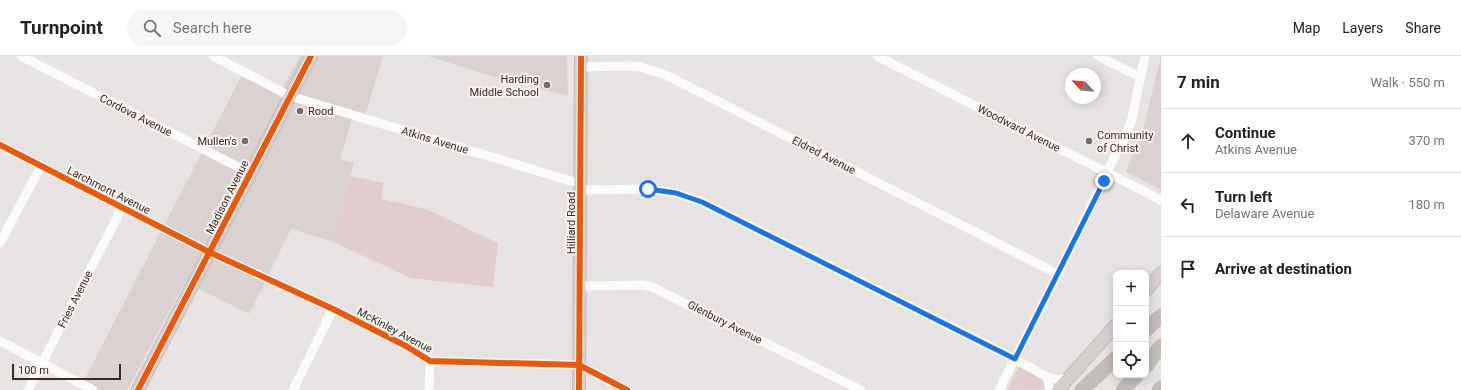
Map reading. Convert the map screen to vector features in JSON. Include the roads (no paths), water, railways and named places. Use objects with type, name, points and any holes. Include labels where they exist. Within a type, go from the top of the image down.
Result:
[{"type":"highway","points":[[1149,327],[1161,316]]},
{"type":"highway","points":[[1149,362],[1161,346]]},
{"type":"highway","points":[[1082,390],[1113,361]]},
{"type":"highway","points":[[1123,390],[1134,378]]},
{"type":"main road","name":"Madison Avenue","points":[[138,390],[311,56]]},
{"type":"main road","name":"Hilliard Road","points":[[579,390],[581,62]]},
{"type":"main road","points":[[1149,287],[1161,273]]},
{"type":"main road","points":[[1058,390],[1113,328]]},
{"type":"street","name":"Cordova Avenue","points":[[21,56],[250,173]]},
{"type":"street","name":"Atkins Avenue","points":[[213,56],[290,96],[581,187],[648,189],[676,193],[702,202],[1015,359],[1047,377],[1058,380],[1070,378]]},
{"type":"street","name":"Woodward Avenue","points":[[877,56],[1161,200]]},
{"type":"street","points":[[1098,56],[1140,77]]},
{"type":"street","points":[[999,390],[1108,173],[1131,123],[1145,56]]},
{"type":"street","name":"Eldred Avenue","points":[[581,62],[641,67],[666,75],[1058,274]]},
{"type":"street","name":"Larchmont Avenue","points":[[0,145],[209,252]]},
{"type":"street","points":[[0,243],[40,166]]},
{"type":"street","name":"Fries Avenue","points":[[28,390],[122,208]]},
{"type":"street","name":"McKinley Avenue","points":[[209,252],[333,309],[406,346],[430,361],[579,365],[627,390]]},
{"type":"street","name":"Glenbury Avenue","points":[[580,286],[642,285],[652,287],[861,390]]},
{"type":"street","points":[[294,390],[333,309]]},
{"type":"street","points":[[0,341],[93,390]]},
{"type":"street","points":[[429,390],[430,361]]},
{"type":"street","points":[[1047,377],[1050,390]]},
{"type":"place","name":"Harding Middle School","points":[[547,85]]},
{"type":"place","name":"Rood","points":[[300,111]]},
{"type":"place","name":"Mullen's","points":[[245,141]]},
{"type":"place","name":"Community of Christ","points":[[1089,141]]}]
